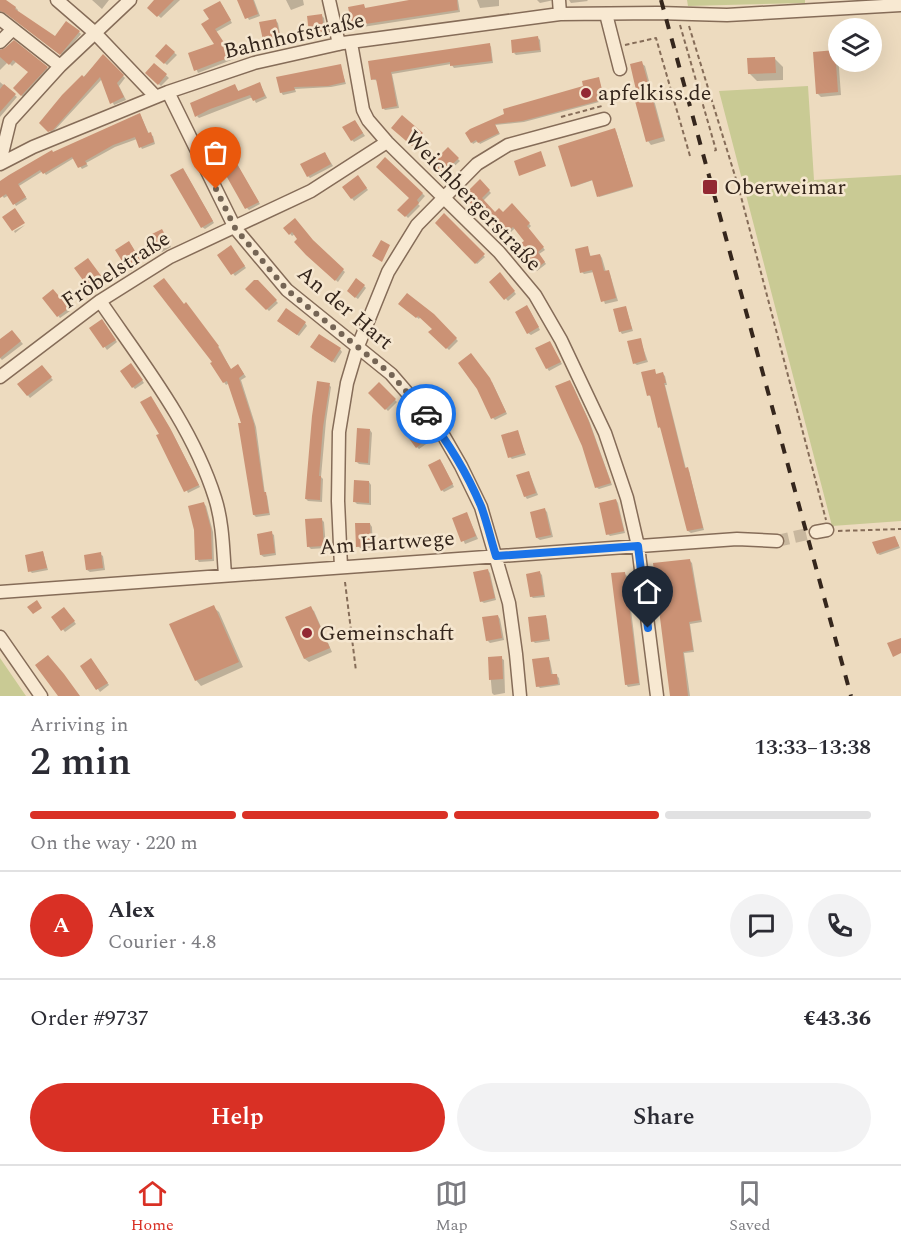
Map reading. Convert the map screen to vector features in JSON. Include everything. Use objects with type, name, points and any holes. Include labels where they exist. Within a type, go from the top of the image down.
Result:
[{"type":"street","name":"An der Hart","points":[[57,0],[162,94],[235,228],[287,290],[391,374],[442,433],[481,507],[496,556],[509,603],[520,696]]},
{"type":"street","points":[[0,163],[10,121],[60,66],[130,0]]},
{"type":"street","name":"Weichbergerstraße","points":[[329,0],[345,43],[363,110],[368,120],[387,142],[499,252],[535,295],[561,340],[605,433],[620,474],[638,546],[657,696]]},
{"type":"street","points":[[559,0],[560,14]]},
{"type":"street","name":"Bahnhofstraße","points":[[0,163],[162,94],[254,63],[345,43],[560,14],[739,15],[901,5]]},
{"type":"street","points":[[606,14],[620,69]]},
{"type":"street","points":[[0,19],[60,66]]},
{"type":"street","points":[[0,42],[13,29]]},
{"type":"street","points":[[341,567],[338,501],[339,432],[347,383],[358,346],[388,272],[417,225],[477,164],[508,145],[604,119]]},
{"type":"street","name":"Fröbelstraße","points":[[0,377],[100,301],[170,257],[311,190],[387,142]]},
{"type":"street","points":[[100,301],[179,416],[206,475],[222,528],[225,576]]},
{"type":"street","name":"Am Hartwege","points":[[0,592],[737,539],[777,541]]},
{"type":"street","points":[[0,637],[41,696]]},
{"type":"path","points":[[681,14],[716,150],[713,151]]},
{"type":"path","points":[[681,14],[739,189],[762,270],[826,517],[821,531],[901,529]]},
{"type":"path","points":[[613,48],[656,38],[690,156]]},
{"type":"path","points":[[345,582],[356,671]]},
{"type":"green space","points":[[687,0],[805,0],[805,3],[688,6]]},
{"type":"green space","points":[[808,86],[814,180],[901,175],[901,521],[832,526],[719,91]]},
{"type":"green space","points":[[0,658],[26,696],[0,696]]},
{"type":"building","points":[[0,0],[6,0],[16,7],[15,9],[55,36],[66,21],[80,31],[60,55],[0,11]]},
{"type":"building","points":[[154,0],[174,0],[157,17],[147,8]]},
{"type":"building","points":[[237,0],[253,0],[258,14],[245,19]]},
{"type":"building","points":[[409,0],[457,0],[458,10],[352,26],[348,7],[364,4],[365,8]]},
{"type":"building","points":[[220,1],[231,20],[215,29],[233,56],[194,71],[188,53],[214,44],[201,24],[209,19],[203,10]]},
{"type":"building","points":[[322,14],[324,31],[309,33],[307,16]]},
{"type":"building","points":[[276,19],[280,37],[263,40],[259,22]]},
{"type":"building","points":[[538,36],[540,50],[512,53],[511,40]]},
{"type":"building","points":[[14,40],[48,67],[21,96],[13,88],[28,72],[13,60],[9,65],[0,57],[0,50]]},
{"type":"building","points":[[490,43],[492,61],[450,66],[450,62],[391,72],[397,106],[382,109],[376,79],[371,80],[368,61]]},
{"type":"building","points":[[166,44],[175,52],[164,64],[155,56]]},
{"type":"building","points":[[828,51],[828,72],[837,72],[838,92],[816,94],[813,52]]},
{"type":"building","points":[[103,54],[124,75],[117,83],[124,97],[110,104],[100,77],[53,130],[48,132],[39,123],[62,95],[82,75],[84,77]]},
{"type":"building","points":[[775,57],[776,73],[748,74],[747,58]]},
{"type":"building","points":[[642,61],[663,137],[646,142],[632,90],[636,90],[630,64]]},
{"type":"building","points":[[154,63],[167,74],[158,85],[145,73]]},
{"type":"building","points":[[341,64],[345,82],[328,86],[294,87],[295,90],[280,93],[276,77]]},
{"type":"building","points":[[599,77],[603,94],[597,95],[598,101],[522,121],[495,124],[499,133],[478,143],[476,140],[471,143],[465,133],[504,114],[503,109],[583,86],[582,81]]},
{"type":"building","points":[[260,82],[265,96],[253,101],[250,95],[210,109],[195,117],[190,103],[235,84],[238,91]]},
{"type":"building","points":[[4,84],[16,94],[0,112],[0,89]]},
{"type":"building","points":[[140,113],[154,142],[139,148],[135,137],[113,145],[85,161],[87,164],[78,168],[72,157],[43,174],[40,170],[18,184],[26,197],[13,205],[6,194],[0,198],[0,181],[9,175],[52,150],[53,152]]},
{"type":"building","points":[[402,115],[423,133],[412,146],[391,128]]},
{"type":"building","points":[[355,120],[363,133],[351,141],[342,127]]},
{"type":"building","points":[[615,128],[633,186],[597,197],[592,180],[571,187],[558,146]]},
{"type":"building","points":[[448,147],[459,158],[442,174],[431,164]]},
{"type":"building","points":[[228,148],[259,202],[245,209],[215,156]]},
{"type":"building","points":[[541,151],[546,166],[519,176],[514,161]]},
{"type":"building","points":[[325,152],[331,164],[307,177],[300,164]]},
{"type":"building","points":[[385,157],[423,193],[417,200],[419,203],[405,217],[397,210],[409,198],[376,167]]},
{"type":"building","points":[[183,168],[213,221],[201,228],[170,175]]},
{"type":"building","points":[[358,175],[367,188],[351,199],[342,187]]},
{"type":"building","points":[[480,179],[490,190],[482,198],[495,212],[499,208],[503,212],[512,203],[530,223],[527,226],[544,247],[538,252],[545,262],[534,270],[515,248],[524,241],[513,227],[504,235],[463,196]]},
{"type":"building","points":[[15,208],[25,223],[12,231],[2,217]]},
{"type":"building","points":[[444,213],[485,254],[475,264],[435,223]]},
{"type":"building","points":[[295,218],[313,240],[344,269],[335,281],[294,242],[297,239],[292,232],[289,235],[283,228]]},
{"type":"building","points":[[162,229],[170,244],[158,251],[150,235]]},
{"type":"building","points":[[381,240],[390,245],[382,262],[372,256]]},
{"type":"building","points":[[129,241],[141,261],[127,269],[115,250]]},
{"type":"building","points":[[231,245],[245,266],[231,275],[217,255]]},
{"type":"building","points":[[588,246],[590,256],[600,254],[604,271],[609,270],[616,298],[601,302],[592,270],[580,273],[575,249]]},
{"type":"building","points":[[88,258],[105,281],[91,291],[74,268]]},
{"type":"building","points":[[500,272],[515,291],[504,300],[489,282]]},
{"type":"building","points":[[164,278],[184,304],[186,302],[219,346],[231,369],[238,364],[244,374],[239,378],[254,424],[269,513],[253,515],[238,423],[241,423],[227,381],[223,383],[210,363],[212,362],[153,286]]},
{"type":"building","points":[[356,278],[365,285],[355,298],[347,291]]},
{"type":"building","points":[[254,280],[258,280],[277,300],[266,310],[245,289]]},
{"type":"building","points":[[53,289],[69,308],[57,317],[42,298]]},
{"type":"building","points":[[407,293],[434,314],[457,338],[446,349],[428,332],[432,329],[418,316],[416,318],[398,304]]},
{"type":"building","points":[[527,305],[539,327],[527,334],[515,312]]},
{"type":"building","points":[[626,306],[632,329],[619,332],[613,309]]},
{"type":"building","points":[[286,308],[306,322],[297,335],[277,321]]},
{"type":"building","points":[[102,319],[116,340],[103,348],[89,328]]},
{"type":"building","points":[[12,330],[21,341],[0,358],[0,339]]},
{"type":"building","points":[[319,334],[341,348],[332,362],[310,347]]},
{"type":"building","points":[[641,338],[646,360],[633,364],[627,341]]},
{"type":"building","points":[[550,341],[561,362],[546,369],[535,348]]},
{"type":"building","points":[[471,353],[490,378],[506,412],[491,419],[477,389],[458,363]]},
{"type":"building","points":[[131,363],[143,380],[132,388],[120,371]]},
{"type":"building","points":[[42,365],[52,377],[27,396],[17,384]]},
{"type":"building","points":[[655,369],[656,374],[663,372],[685,468],[688,467],[703,528],[687,531],[660,427],[658,428],[650,395],[647,396],[641,372]]},
{"type":"building","points":[[570,380],[588,419],[611,483],[595,488],[582,446],[555,386]]},
{"type":"building","points":[[317,381],[330,383],[323,427],[319,476],[321,476],[320,500],[305,499]]},
{"type":"building","points":[[379,382],[396,399],[385,410],[368,393]]},
{"type":"building","points":[[151,396],[199,485],[184,492],[156,435],[159,434],[140,402]]},
{"type":"building","points":[[411,416],[427,439],[416,448],[399,425]]},
{"type":"building","points":[[357,428],[370,429],[368,463],[355,462]]},
{"type":"building","points":[[518,430],[525,453],[508,458],[501,435]]},
{"type":"building","points":[[440,459],[453,484],[441,491],[428,465]]},
{"type":"building","points":[[529,471],[536,493],[524,497],[516,475]]},
{"type":"building","points":[[354,480],[369,481],[369,503],[353,502]]},
{"type":"building","points":[[616,499],[624,531],[606,535],[599,503]]},
{"type":"building","points":[[204,502],[211,529],[212,559],[195,560],[194,530],[188,506]]},
{"type":"building","points":[[545,508],[551,535],[536,538],[530,512]]},
{"type":"building","points":[[467,512],[476,536],[461,542],[452,518]]},
{"type":"building","points":[[322,518],[324,546],[307,547],[305,519]]},
{"type":"building","points":[[355,523],[370,523],[371,546],[356,547]]},
{"type":"building","points":[[272,531],[275,553],[260,555],[257,534]]},
{"type":"building","points":[[895,536],[899,546],[877,554],[872,542]]},
{"type":"building","points":[[43,551],[47,568],[28,572],[25,555]]},
{"type":"building","points":[[101,552],[103,568],[86,570],[84,555]]},
{"type":"building","points":[[690,559],[701,620],[689,622],[693,650],[683,652],[688,696],[670,696],[653,563]]},
{"type":"building","points":[[488,569],[495,598],[480,602],[473,572]]},
{"type":"building","points":[[540,571],[544,595],[530,597],[526,574]]},
{"type":"building","points":[[625,572],[639,683],[625,685],[611,573]]},
{"type":"building","points":[[37,600],[42,608],[33,614],[27,607]]},
{"type":"building","points":[[214,605],[239,662],[195,681],[169,624]]},
{"type":"building","name":"Gemeinschaft","points":[[311,606],[330,648],[304,659],[285,617]]},
{"type":"building","points":[[64,607],[75,621],[61,631],[51,617]]},
{"type":"building","points":[[498,615],[502,638],[486,641],[482,617]]},
{"type":"building","points":[[546,615],[549,639],[531,642],[528,617]]},
{"type":"building","points":[[901,638],[901,653],[893,657],[887,643]]},
{"type":"building","points":[[48,655],[80,696],[58,696],[35,665]]},
{"type":"building","points":[[502,656],[503,679],[489,680],[488,657]]},
{"type":"building","points":[[549,657],[551,674],[557,674],[558,684],[536,687],[532,659]]},
{"type":"building","points":[[91,658],[108,683],[96,690],[80,666]]},
{"type":"tunnel","points":[[777,541],[816,532]]},
{"type":"railway","points":[[661,0],[851,696]]},
{"type":"way so far","points":[[216,189],[235,228],[287,290],[391,374],[426,414]]},
{"type":"place","name":"apfelkiss.de","points":[[586,93]]},
{"type":"place","name":"Oberweimar","points":[[710,187]]},
{"type":"place","name":"Gemeinschaft","points":[[307,633]]},
{"type":"route","points":[[426,414],[442,433],[461,466],[481,507],[496,556],[638,546],[648,628]]}]
